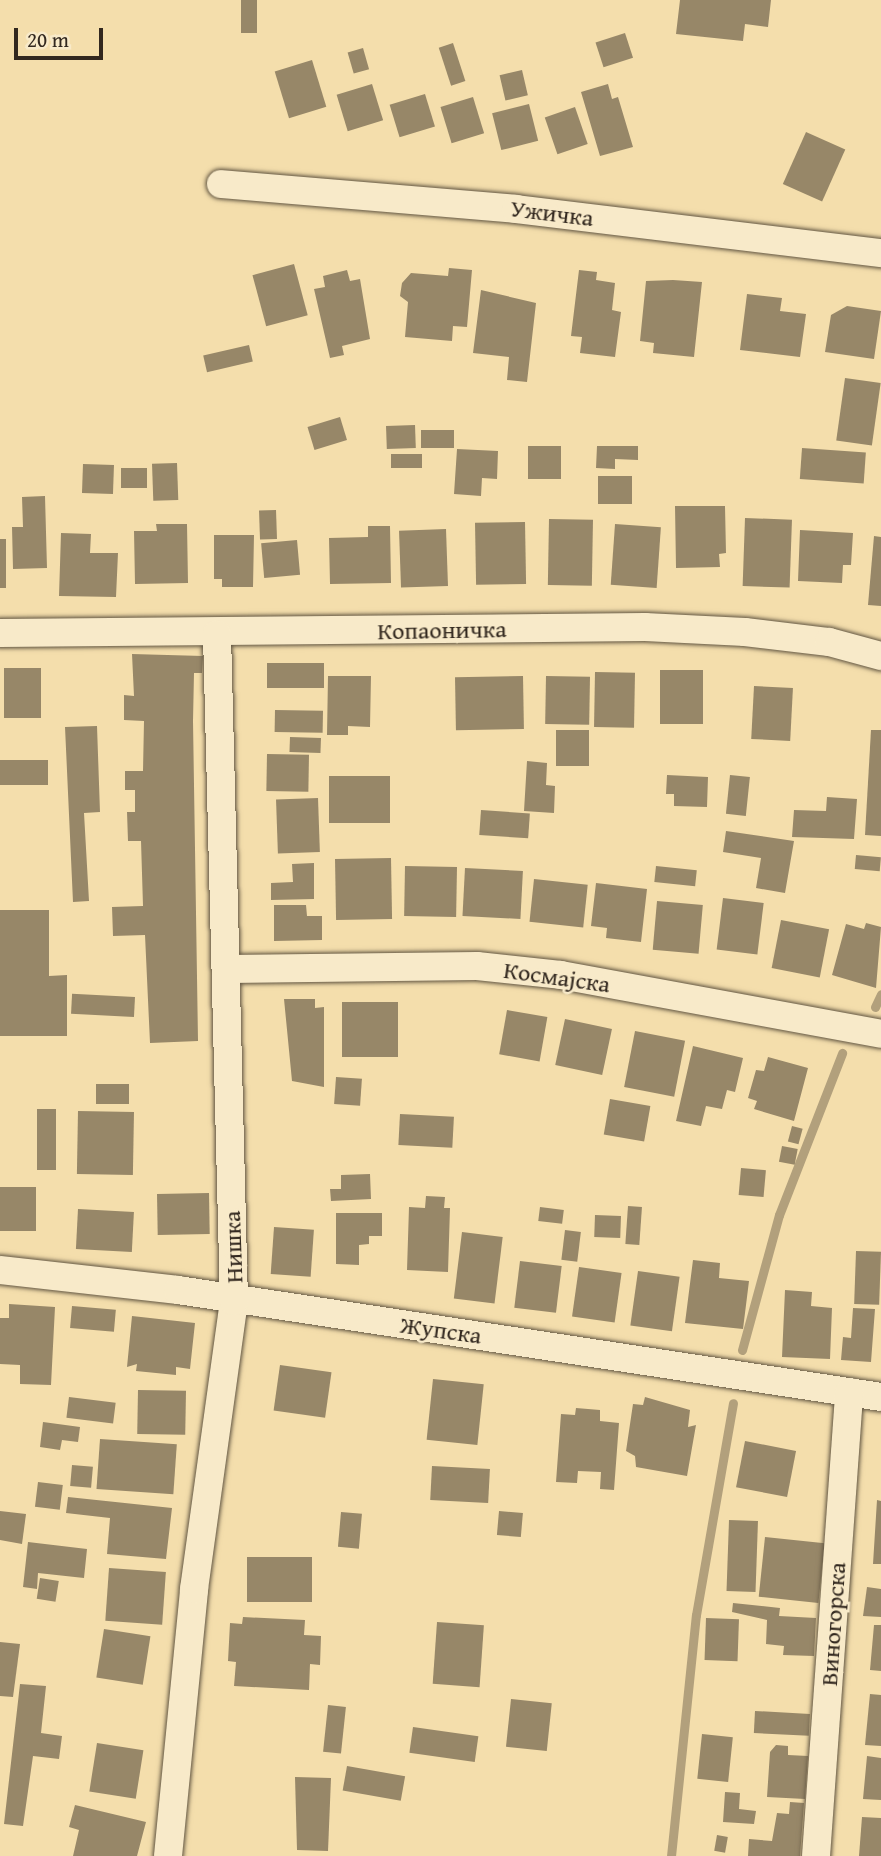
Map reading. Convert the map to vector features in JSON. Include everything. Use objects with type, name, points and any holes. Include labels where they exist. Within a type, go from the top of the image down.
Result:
[{"type":"street","name":"Ужичка","points":[[221,184],[516,209],[881,253]]},
{"type":"street","name":"Копаоничка","points":[[0,633],[217,634],[645,628],[805,639],[881,656]]},
{"type":"street","name":"Нишка","points":[[168,1856],[194,1589],[234,1301],[229,969],[217,634]]},
{"type":"street","name":"Космајска","points":[[229,969],[405,965],[533,972],[881,1034]]},
{"type":"street","name":"Жупска","points":[[0,1270],[234,1301],[881,1397]]},
{"type":"street","name":"Виногорска","points":[[816,1856],[849,1392]]},
{"type":"building","points":[[241,0],[257,0],[257,33],[241,33]]},
{"type":"building","points":[[680,0],[771,0],[768,27],[745,24],[743,41],[676,34]]},
{"type":"building","points":[[625,33],[633,58],[604,67],[596,43]]},
{"type":"building","points":[[453,43],[465,81],[451,86],[439,48]]},
{"type":"building","points":[[363,48],[369,69],[354,74],[348,52]]},
{"type":"building","points":[[312,60],[326,107],[289,118],[275,71]]},
{"type":"building","points":[[522,70],[528,95],[505,101],[500,75]]},
{"type":"building","points":[[372,84],[383,120],[348,131],[337,95]]},
{"type":"building","points":[[608,84],[612,99],[618,97],[633,147],[600,156],[581,92]]},
{"type":"building","points":[[425,94],[435,127],[400,137],[390,105]]},
{"type":"building","points":[[473,97],[484,133],[452,143],[440,107]]},
{"type":"building","points":[[529,104],[538,141],[501,150],[492,113]]},
{"type":"building","points":[[575,107],[588,144],[557,154],[545,117]]},
{"type":"building","points":[[806,132],[845,149],[822,202],[783,184]]},
{"type":"building","points":[[294,264],[308,315],[266,326],[252,275]]},
{"type":"building","points":[[449,268],[472,270],[467,327],[453,326],[452,341],[405,337],[408,302],[400,296],[402,283],[411,273],[448,276]]},
{"type":"building","points":[[347,270],[350,281],[360,279],[370,339],[342,346],[344,355],[330,358],[314,289],[325,287],[323,276]]},
{"type":"building","points":[[579,270],[597,272],[596,280],[615,283],[612,310],[621,312],[615,357],[580,353],[582,337],[571,336]]},
{"type":"building","points":[[646,281],[702,282],[694,357],[653,353],[654,343],[640,341]]},
{"type":"building","points":[[481,290],[536,303],[527,382],[507,380],[509,357],[473,353]]},
{"type":"building","points":[[747,294],[782,298],[780,311],[806,314],[800,357],[740,350]]},
{"type":"building","points":[[847,306],[881,311],[874,359],[825,352],[831,315]]},
{"type":"building","points":[[249,345],[253,362],[207,372],[203,356]]},
{"type":"building","points":[[845,378],[881,383],[872,445],[836,440]]},
{"type":"building","points":[[340,417],[347,440],[315,450],[307,427]]},
{"type":"building","points":[[415,425],[416,448],[387,449],[386,426]]},
{"type":"building","points":[[421,430],[454,430],[454,448],[421,448]]},
{"type":"building","points":[[528,446],[561,446],[561,479],[528,479]]},
{"type":"building","points":[[597,446],[638,446],[638,460],[615,459],[615,469],[596,468]]},
{"type":"building","points":[[802,448],[866,452],[864,483],[800,479]]},
{"type":"building","points":[[457,449],[498,451],[497,479],[482,478],[481,496],[454,494]]},
{"type":"building","points":[[391,454],[422,454],[422,468],[391,468]]},
{"type":"building","points":[[177,463],[178,500],[153,501],[152,464]]},
{"type":"building","points":[[83,464],[114,465],[113,494],[82,493]]},
{"type":"building","points":[[121,468],[147,468],[147,488],[121,488]]},
{"type":"building","points":[[598,476],[632,476],[632,504],[598,504]]},
{"type":"building","points":[[45,496],[47,568],[13,569],[12,527],[23,527],[22,497]]},
{"type":"building","points":[[675,506],[725,506],[726,553],[719,554],[720,567],[676,568]]},
{"type":"building","points":[[276,510],[277,539],[260,540],[259,511]]},
{"type":"building","points":[[745,518],[792,520],[790,588],[743,586]]},
{"type":"building","points":[[549,519],[593,520],[592,586],[548,585]]},
{"type":"building","points":[[525,522],[526,584],[476,585],[475,523]]},
{"type":"building","points":[[156,524],[187,524],[188,583],[135,584],[134,531],[157,531]]},
{"type":"building","points":[[615,524],[661,527],[657,588],[611,585]]},
{"type":"building","points":[[368,526],[390,526],[391,583],[330,584],[329,538],[368,537]]},
{"type":"building","points":[[446,529],[448,586],[401,588],[399,531]]},
{"type":"building","points":[[800,530],[853,533],[851,565],[843,565],[842,583],[798,581]]},
{"type":"building","points":[[61,533],[91,534],[90,553],[118,553],[116,597],[59,596]]},
{"type":"building","points":[[214,535],[254,535],[253,587],[222,587],[222,579],[214,579]]},
{"type":"building","points":[[874,536],[881,537],[881,606],[868,605]]},
{"type":"building","points":[[0,539],[6,539],[6,588],[0,588]]},
{"type":"building","points":[[297,540],[300,575],[264,578],[261,543]]},
{"type":"building","points":[[132,654],[203,656],[202,673],[194,673],[193,721],[198,1041],[150,1043],[145,935],[113,936],[112,907],[143,906],[141,841],[128,841],[127,812],[135,812],[135,790],[125,790],[125,771],[143,771],[144,721],[124,720],[124,695],[134,696]]},
{"type":"building","points":[[267,663],[324,663],[324,688],[267,688]]},
{"type":"building","points":[[4,668],[41,668],[41,718],[4,718]]},
{"type":"building","points":[[660,670],[703,670],[703,724],[660,724]]},
{"type":"building","points":[[595,672],[635,673],[634,728],[594,727]]},
{"type":"building","points":[[328,676],[371,676],[370,727],[348,726],[348,735],[327,735]]},
{"type":"building","points":[[523,676],[524,729],[456,730],[455,677]]},
{"type":"building","points":[[546,676],[590,677],[589,725],[545,724]]},
{"type":"building","points":[[754,686],[793,688],[790,741],[751,739]]},
{"type":"building","points":[[275,710],[323,711],[323,733],[275,732]]},
{"type":"building","points":[[97,726],[100,812],[84,813],[89,901],[73,902],[65,727]]},
{"type":"building","points":[[556,730],[589,730],[589,766],[556,766]]},
{"type":"building","points":[[871,730],[881,730],[881,836],[865,835]]},
{"type":"building","points":[[290,737],[321,738],[320,753],[289,752]]},
{"type":"building","points":[[267,754],[309,755],[308,792],[266,791]]},
{"type":"building","points":[[0,760],[48,760],[48,785],[0,785]]},
{"type":"building","points":[[527,761],[547,763],[546,785],[555,786],[554,813],[524,811]]},
{"type":"building","points":[[667,775],[708,777],[707,807],[674,806],[674,794],[666,794]]},
{"type":"building","points":[[730,775],[750,777],[746,816],[726,814]]},
{"type":"building","points":[[329,776],[390,776],[390,823],[329,823]]},
{"type":"building","points":[[827,797],[857,799],[854,839],[792,837],[794,810],[826,811]]},
{"type":"building","points":[[318,798],[320,852],[278,853],[276,799]]},
{"type":"building","points":[[481,810],[530,813],[528,838],[479,835]]},
{"type":"building","points":[[726,831],[794,841],[785,893],[756,888],[761,858],[723,852]]},
{"type":"building","points":[[856,855],[881,857],[880,871],[855,869]]},
{"type":"building","points":[[391,858],[392,919],[336,920],[335,859]]},
{"type":"building","points":[[314,863],[314,899],[271,900],[271,883],[293,882],[292,864]]},
{"type":"building","points":[[405,866],[457,867],[456,917],[404,916]]},
{"type":"building","points":[[656,866],[697,870],[695,886],[654,882]]},
{"type":"building","points":[[465,868],[523,871],[520,919],[462,916]]},
{"type":"building","points":[[534,879],[588,885],[583,927],[530,922]]},
{"type":"building","points":[[596,883],[647,889],[641,942],[606,938],[607,928],[591,926]]},
{"type":"building","points":[[723,898],[764,903],[757,955],[717,950]]},
{"type":"building","points":[[657,901],[703,905],[699,954],[653,950]]},
{"type":"building","points":[[274,905],[306,905],[307,916],[322,916],[322,940],[274,941]]},
{"type":"building","points":[[0,910],[49,910],[49,976],[67,975],[67,1036],[0,1036]]},
{"type":"building","points":[[781,920],[829,929],[820,977],[772,968]]},
{"type":"building","points":[[866,923],[881,927],[876,988],[832,975],[846,924],[864,929]]},
{"type":"building","points":[[72,994],[135,997],[134,1017],[71,1014]]},
{"type":"building","points":[[284,999],[315,999],[315,1008],[324,1007],[324,1087],[292,1081]]},
{"type":"building","points":[[342,1002],[398,1002],[398,1057],[342,1057]]},
{"type":"building","points":[[507,1010],[547,1017],[540,1061],[499,1054]]},
{"type":"building","points":[[565,1019],[612,1029],[602,1075],[555,1065]]},
{"type":"building","points":[[635,1031],[685,1041],[674,1097],[624,1087]]},
{"type":"building","points":[[693,1046],[743,1058],[735,1092],[727,1090],[722,1109],[706,1106],[701,1126],[676,1121]]},
{"type":"building","points":[[768,1057],[808,1068],[794,1121],[754,1109],[757,1101],[748,1098],[756,1070],[764,1071]]},
{"type":"building","points":[[336,1077],[362,1079],[360,1106],[334,1104]]},
{"type":"building","points":[[96,1084],[129,1084],[129,1104],[96,1104]]},
{"type":"building","points":[[610,1099],[650,1106],[644,1142],[604,1134]]},
{"type":"building","points":[[37,1109],[56,1109],[56,1170],[37,1170]]},
{"type":"building","points":[[78,1111],[134,1112],[133,1175],[77,1174]]},
{"type":"building","points":[[400,1114],[454,1117],[452,1148],[398,1145]]},
{"type":"building","points":[[792,1126],[803,1129],[798,1144],[788,1141]]},
{"type":"building","points":[[782,1146],[798,1149],[795,1165],[779,1162]]},
{"type":"building","points":[[741,1168],[766,1170],[764,1197],[739,1195]]},
{"type":"building","points":[[370,1174],[371,1199],[331,1201],[330,1189],[341,1189],[341,1175]]},
{"type":"building","points":[[0,1187],[36,1187],[36,1231],[0,1231]]},
{"type":"building","points":[[209,1193],[210,1234],[158,1235],[157,1194]]},
{"type":"building","points":[[426,1196],[445,1197],[444,1208],[450,1208],[448,1272],[407,1270],[409,1207],[425,1208]]},
{"type":"building","points":[[628,1206],[642,1207],[639,1245],[625,1244]]},
{"type":"building","points":[[540,1207],[564,1210],[562,1224],[538,1221]]},
{"type":"building","points":[[78,1209],[134,1212],[132,1252],[76,1249]]},
{"type":"building","points":[[336,1213],[382,1213],[382,1236],[369,1236],[369,1244],[359,1245],[359,1265],[336,1264]]},
{"type":"building","points":[[595,1215],[621,1216],[620,1238],[594,1237]]},
{"type":"building","points":[[274,1227],[314,1230],[311,1277],[271,1274]]},
{"type":"building","points":[[565,1230],[581,1232],[577,1262],[561,1260]]},
{"type":"building","points":[[462,1232],[503,1237],[495,1303],[454,1299]]},
{"type":"building","points":[[856,1251],[881,1252],[879,1305],[854,1304]]},
{"type":"building","points":[[693,1260],[720,1263],[719,1278],[749,1281],[743,1329],[685,1323]]},
{"type":"building","points":[[520,1261],[562,1266],[556,1313],[514,1308]]},
{"type":"building","points":[[579,1267],[622,1273],[615,1322],[572,1317]]},
{"type":"building","points":[[638,1271],[680,1277],[672,1331],[630,1325]]},
{"type":"building","points":[[785,1290],[812,1292],[811,1306],[832,1308],[830,1359],[782,1357]]},
{"type":"building","points":[[9,1304],[55,1307],[51,1385],[20,1384],[20,1365],[0,1364],[0,1318],[9,1318]]},
{"type":"building","points":[[72,1306],[116,1310],[114,1332],[70,1328]]},
{"type":"building","points":[[853,1308],[875,1309],[871,1362],[841,1360],[843,1337],[851,1338]]},
{"type":"building","points":[[132,1316],[195,1323],[190,1369],[176,1367],[176,1375],[136,1371],[137,1364],[127,1367]]},
{"type":"building","points":[[280,1365],[331,1372],[325,1418],[274,1411]]},
{"type":"building","points":[[433,1379],[484,1384],[477,1445],[427,1440]]},
{"type":"building","points":[[138,1390],[186,1391],[185,1435],[137,1434]]},
{"type":"building","points":[[69,1397],[116,1403],[113,1424],[66,1418]]},
{"type":"building","points":[[645,1397],[690,1410],[688,1427],[696,1425],[687,1476],[636,1467],[635,1456],[626,1451],[633,1404],[643,1405]]},
{"type":"building","points":[[576,1408],[600,1410],[600,1421],[619,1423],[614,1490],[600,1489],[601,1472],[578,1471],[577,1483],[556,1482],[561,1414],[575,1415]]},
{"type":"building","points":[[43,1422],[80,1427],[78,1442],[62,1440],[60,1450],[40,1447]]},
{"type":"building","points":[[100,1439],[177,1444],[173,1494],[97,1489]]},
{"type":"building","points":[[745,1441],[796,1451],[787,1497],[736,1487]]},
{"type":"building","points":[[72,1465],[93,1467],[91,1488],[70,1486]]},
{"type":"building","points":[[432,1466],[490,1469],[488,1503],[430,1500]]},
{"type":"building","points":[[38,1482],[63,1485],[60,1510],[35,1507]]},
{"type":"building","points":[[68,1497],[172,1508],[166,1559],[107,1554],[110,1518],[66,1513]]},
{"type":"building","points":[[877,1500],[881,1501],[881,1564],[873,1564]]},
{"type":"building","points":[[0,1511],[26,1514],[22,1544],[0,1540]]},
{"type":"building","points":[[499,1511],[523,1513],[521,1537],[497,1535]]},
{"type":"building","points":[[341,1512],[362,1514],[359,1549],[338,1547]]},
{"type":"building","points":[[729,1520],[758,1521],[756,1592],[727,1591]]},
{"type":"building","points":[[765,1537],[825,1543],[818,1603],[759,1597]]},
{"type":"building","points":[[28,1542],[87,1549],[84,1578],[38,1573],[37,1589],[23,1587]]},
{"type":"building","points":[[247,1557],[312,1557],[312,1602],[247,1602]]},
{"type":"building","points":[[109,1568],[166,1572],[162,1625],[105,1621]]},
{"type":"building","points":[[40,1578],[59,1581],[55,1602],[37,1599]]},
{"type":"building","points":[[867,1587],[881,1589],[881,1617],[863,1616]]},
{"type":"building","points":[[733,1603],[780,1608],[779,1616],[816,1618],[814,1656],[783,1655],[784,1646],[766,1644],[767,1620],[732,1612]]},
{"type":"building","points":[[243,1617],[305,1620],[304,1635],[321,1636],[320,1665],[310,1664],[309,1690],[234,1686],[236,1662],[228,1661],[230,1623],[242,1624]]},
{"type":"building","points":[[706,1618],[739,1619],[738,1661],[705,1660]]},
{"type":"building","points":[[437,1622],[484,1625],[480,1687],[433,1684]]},
{"type":"building","points":[[874,1625],[881,1625],[881,1671],[870,1670]]},
{"type":"building","points":[[104,1629],[150,1636],[143,1685],[96,1677]]},
{"type":"building","points":[[0,1642],[20,1644],[13,1697],[0,1696]]},
{"type":"building","points":[[20,1684],[46,1686],[41,1733],[62,1736],[59,1759],[33,1756],[23,1826],[4,1824]]},
{"type":"building","points":[[870,1694],[881,1695],[881,1746],[865,1745]]},
{"type":"building","points":[[511,1699],[552,1703],[547,1751],[506,1747]]},
{"type":"building","points":[[328,1705],[346,1707],[341,1754],[323,1752]]},
{"type":"building","points":[[755,1711],[810,1714],[809,1736],[754,1733]]},
{"type":"building","points":[[413,1727],[478,1736],[475,1762],[409,1753]]},
{"type":"building","points":[[702,1734],[733,1737],[728,1782],[697,1779]]},
{"type":"building","points":[[97,1743],[143,1750],[136,1799],[89,1791]]},
{"type":"building","points":[[776,1745],[788,1746],[788,1755],[808,1756],[805,1799],[767,1797],[770,1752]]},
{"type":"building","points":[[867,1756],[881,1758],[881,1800],[863,1799]]},
{"type":"building","points":[[347,1766],[405,1776],[401,1801],[343,1791]]},
{"type":"building","points":[[295,1777],[331,1778],[328,1851],[297,1850]]},
{"type":"building","points":[[725,1792],[740,1793],[739,1809],[756,1811],[754,1824],[723,1822]]},
{"type":"building","points":[[790,1802],[804,1803],[800,1856],[748,1856],[749,1839],[772,1841],[777,1813],[789,1814]]},
{"type":"building","points":[[75,1805],[146,1822],[137,1856],[73,1856],[79,1830],[69,1827]]},
{"type":"building","points":[[862,1817],[881,1818],[881,1856],[859,1856]]},
{"type":"building","points":[[717,1835],[728,1837],[725,1853],[714,1851]]},
{"type":"waterway","points":[[875,1007],[881,994]]},
{"type":"waterway","points":[[742,1350],[779,1215],[842,1053]]},
{"type":"waterway","points":[[671,1856],[696,1615],[733,1403]]}]
